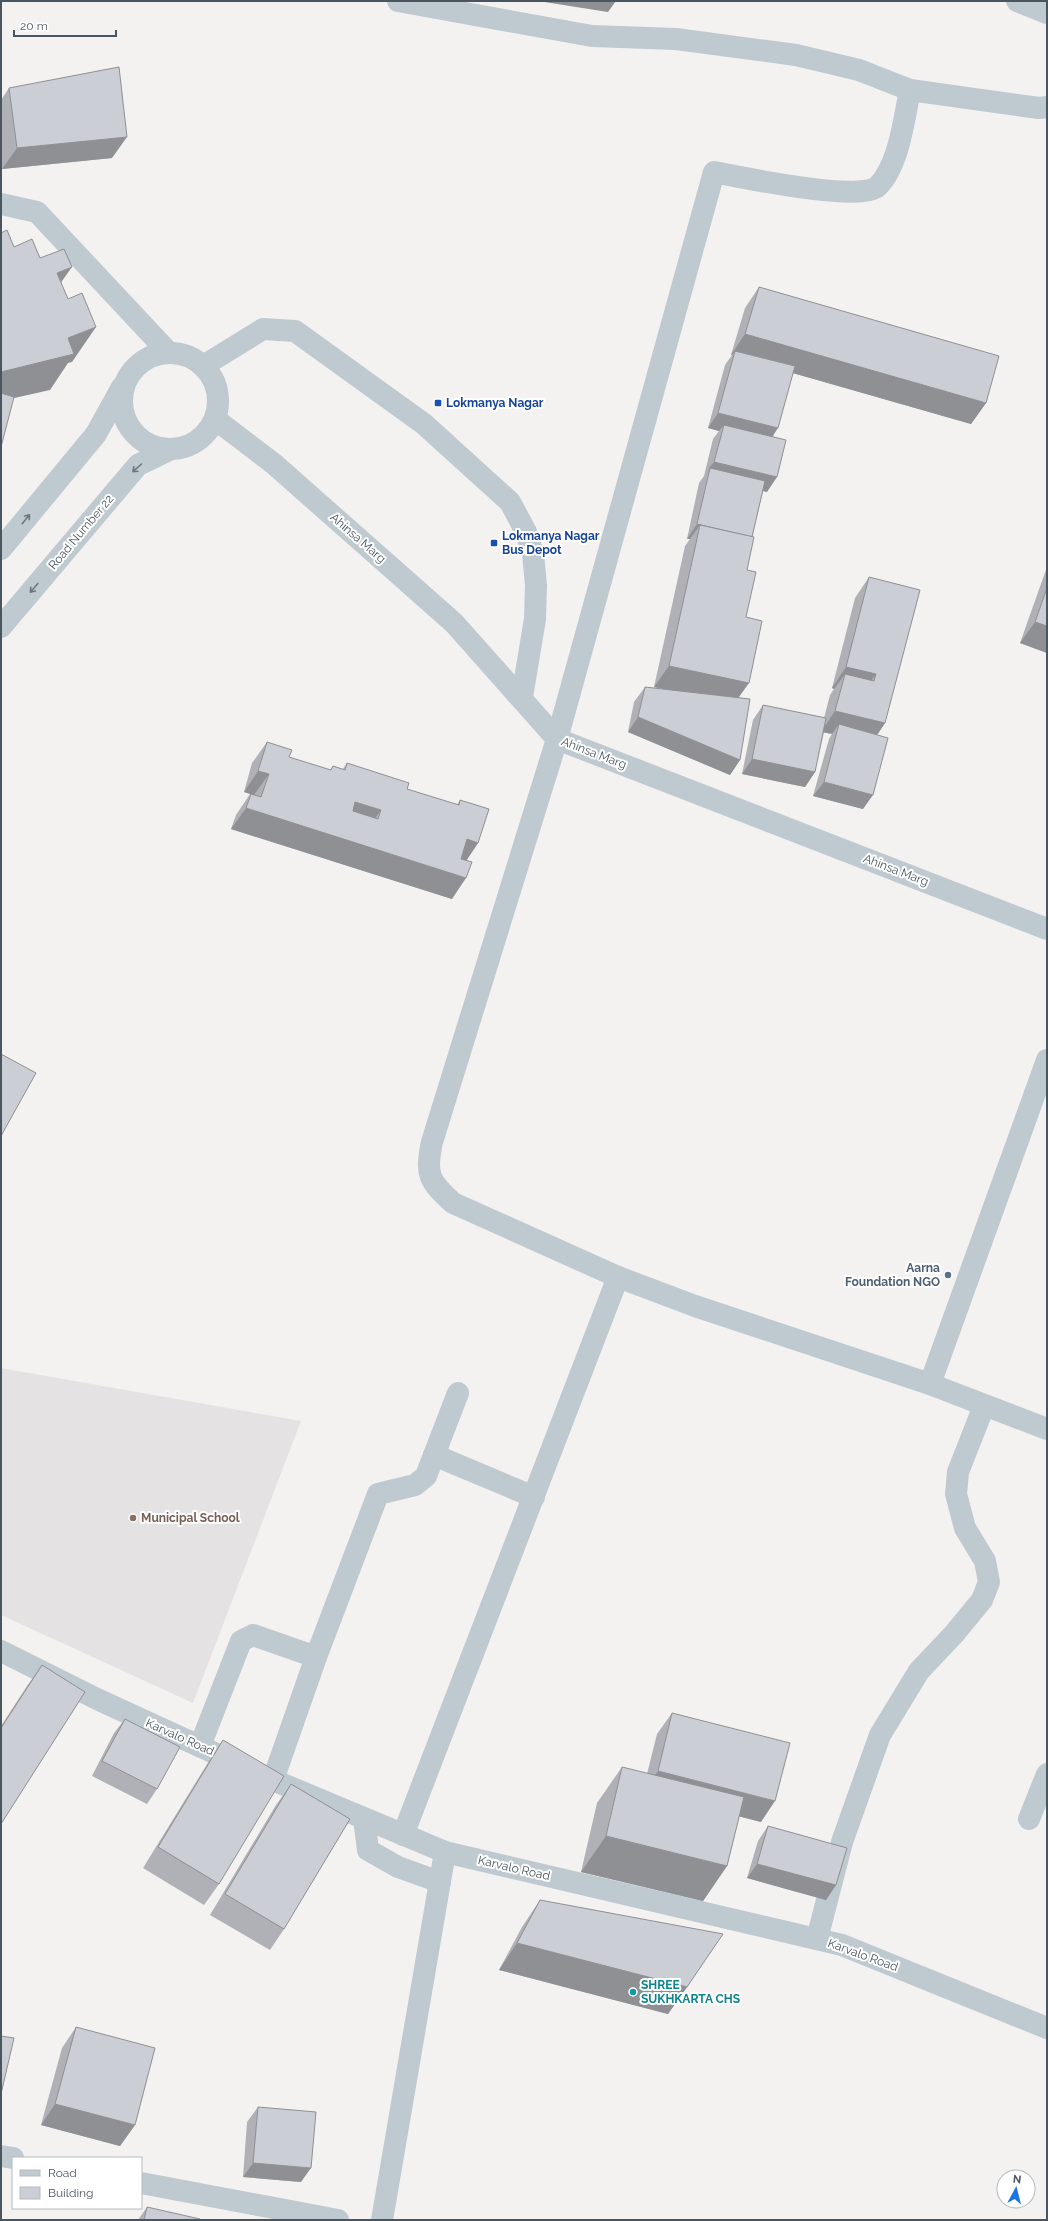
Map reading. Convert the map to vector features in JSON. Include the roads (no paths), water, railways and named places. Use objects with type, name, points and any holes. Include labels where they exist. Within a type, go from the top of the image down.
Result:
[{"type":"street","points":[[398,1],[592,36],[676,39],[796,55],[858,70],[910,90],[976,101],[1039,108],[1047,107]]},
{"type":"street","points":[[1017,1],[1047,13]]},
{"type":"street","points":[[910,90],[895,156],[884,179],[876,188],[858,193],[823,190],[714,172],[557,739],[434,1134],[428,1163],[430,1178],[434,1186],[453,1204],[618,1278],[695,1306],[930,1384],[1047,1429]]},
{"type":"street","points":[[1,204],[37,212],[169,353]]},
{"type":"street","points":[[204,366],[263,329],[295,331],[424,424],[510,502],[526,532],[533,554],[536,585],[535,620],[522,697]]},
{"type":"street","points":[[1,549],[96,434],[125,383],[135,367],[150,356],[169,353],[188,356],[204,366],[214,382],[218,398],[215,419],[204,435],[189,445],[170,449],[151,446],[136,436],[125,420],[121,401],[125,383]]},
{"type":"street","name":"Ahinsa Marg","points":[[215,419],[274,464],[454,623],[522,697],[557,739],[1047,929]]},
{"type":"street","name":"Road Number 22","points":[[1,627],[138,465],[170,449]]},
{"type":"street","points":[[930,1384],[1047,1060]]},
{"type":"street","points":[[403,1836],[618,1278]]},
{"type":"street","points":[[273,1780],[316,1657],[378,1494],[414,1485],[426,1476],[458,1393]]},
{"type":"street","points":[[817,1940],[842,1842],[880,1735],[919,1671],[954,1634],[982,1600],[989,1582],[985,1561],[965,1528],[956,1494],[958,1472],[984,1406]]},
{"type":"street","points":[[434,1455],[534,1497]]},
{"type":"street","points":[[200,1746],[241,1641],[253,1635],[316,1657]]},
{"type":"street","name":"Karvalo Road","points":[[1,1651],[97,1699],[273,1780],[403,1836],[445,1852],[842,1945],[1047,2028]]},
{"type":"street","points":[[1029,1819],[1047,1774]]},
{"type":"street","points":[[364,1819],[368,1850],[398,1867],[440,1882]]},
{"type":"street","points":[[382,2220],[445,1852]]},
{"type":"street","points":[[1,2156],[12,2158]]},
{"type":"street","points":[[142,2183],[338,2220]]},
{"type":"place","name":"Lokmanya Nagar","points":[[438,403]]},
{"type":"place","name":"Lokmanya Nagar Bus Depot","points":[[494,543]]},
{"type":"place","name":"Aarna Foundation NGO","points":[[948,1275]]},
{"type":"place","name":"Municipal School","points":[[133,1518]]},
{"type":"place","name":"SHREE SUKHKARTA CHS","points":[[633,1992]]}]
